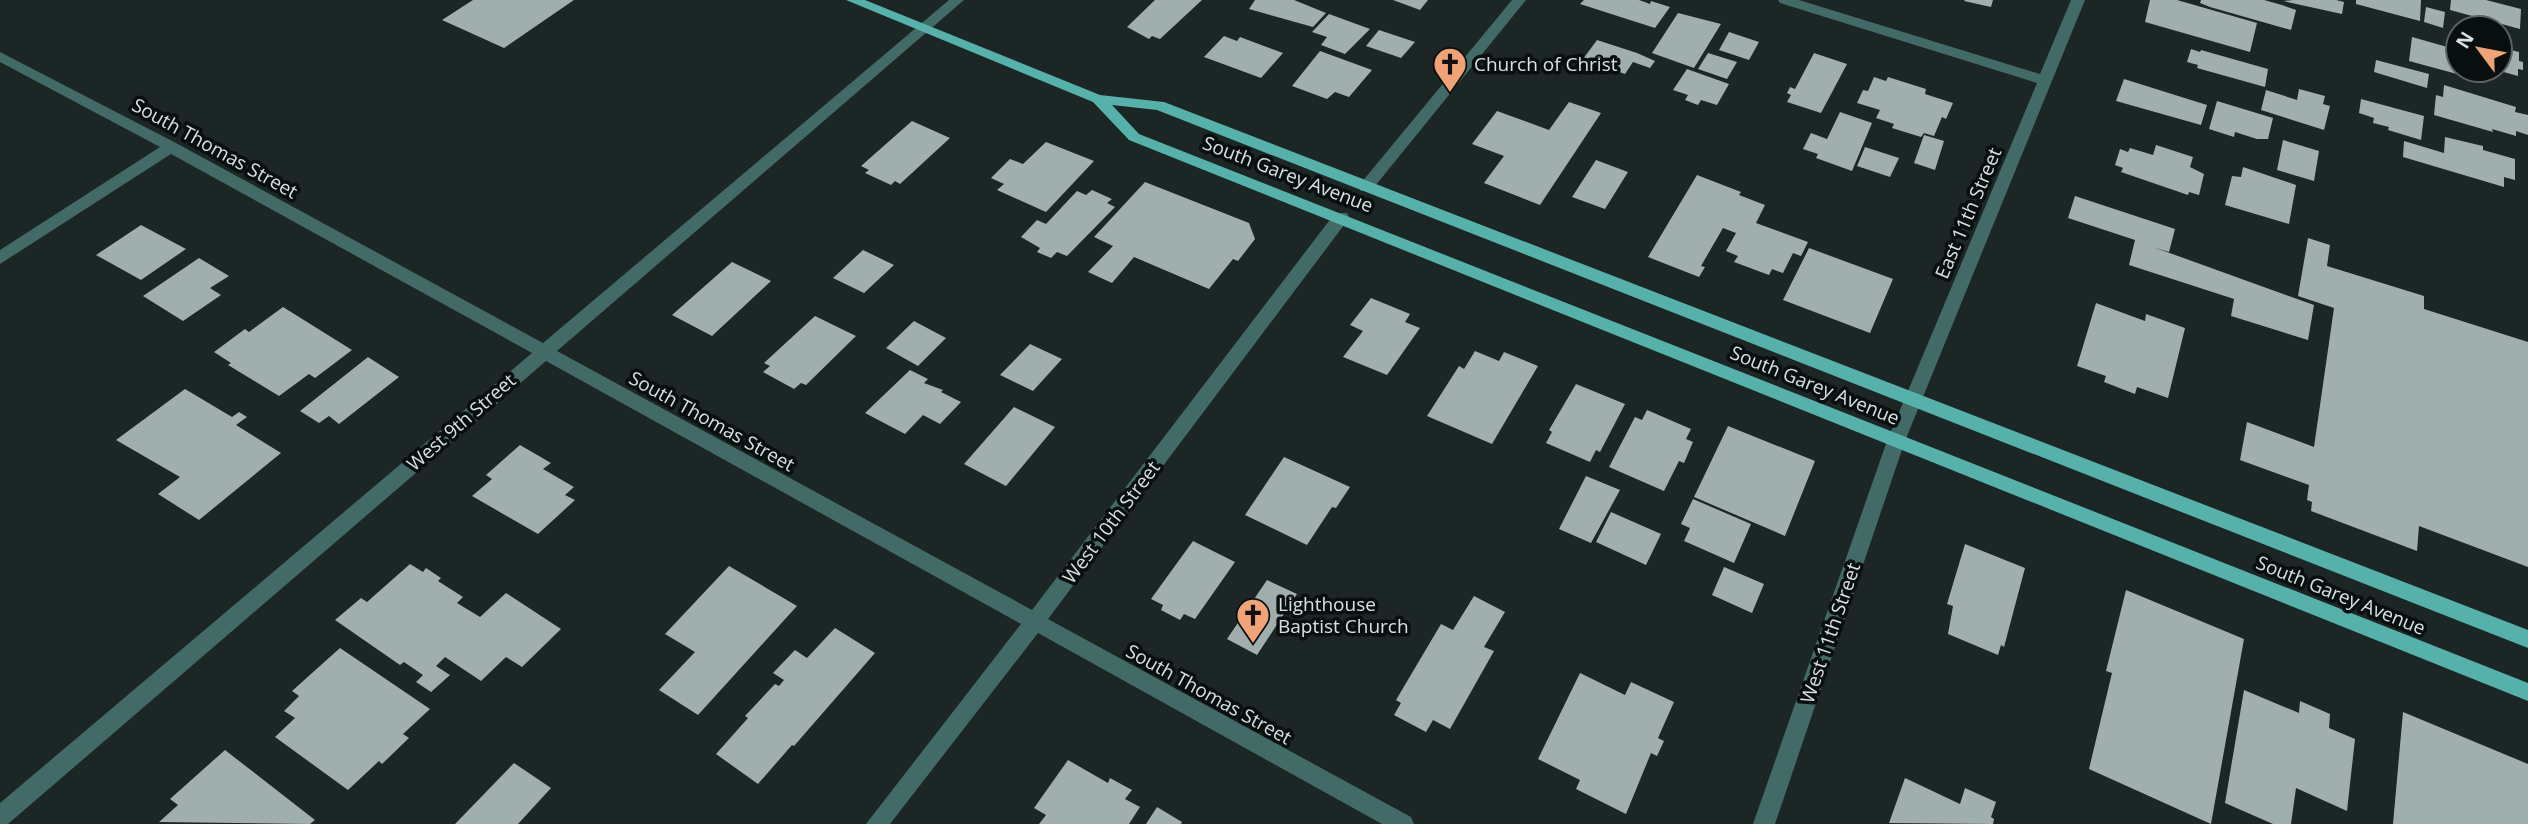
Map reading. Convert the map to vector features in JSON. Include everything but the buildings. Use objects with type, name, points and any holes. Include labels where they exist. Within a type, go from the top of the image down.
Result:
[{"type":"main road","name":"South Garey Avenue","points":[[853,0],[1098,99],[1159,104],[2528,639]]},
{"type":"main road","name":"South Garey Avenue","points":[[1098,99],[1134,137],[1341,217],[2528,692]]},
{"type":"street","name":"West 9th Street","points":[[0,817],[957,0]]},
{"type":"street","points":[[1366,187],[1519,0]]},
{"type":"street","points":[[1785,0],[2046,81]]},
{"type":"street","name":"East 11th Street","points":[[1896,441],[2078,0]]},
{"type":"street","name":"South Thomas Street","points":[[0,57],[171,148],[1403,824]]},
{"type":"street","points":[[0,258],[171,148]]},
{"type":"street","name":"West 10th Street","points":[[877,824],[1034,623],[1341,217]]},
{"type":"street","name":"West 11th Street","points":[[1764,824],[1896,441]]},
{"type":"place","name":"Church of Christ","points":[[1450,94]]},
{"type":"place","name":"Lighthouse Baptist Church","points":[[1253,645]]}]
